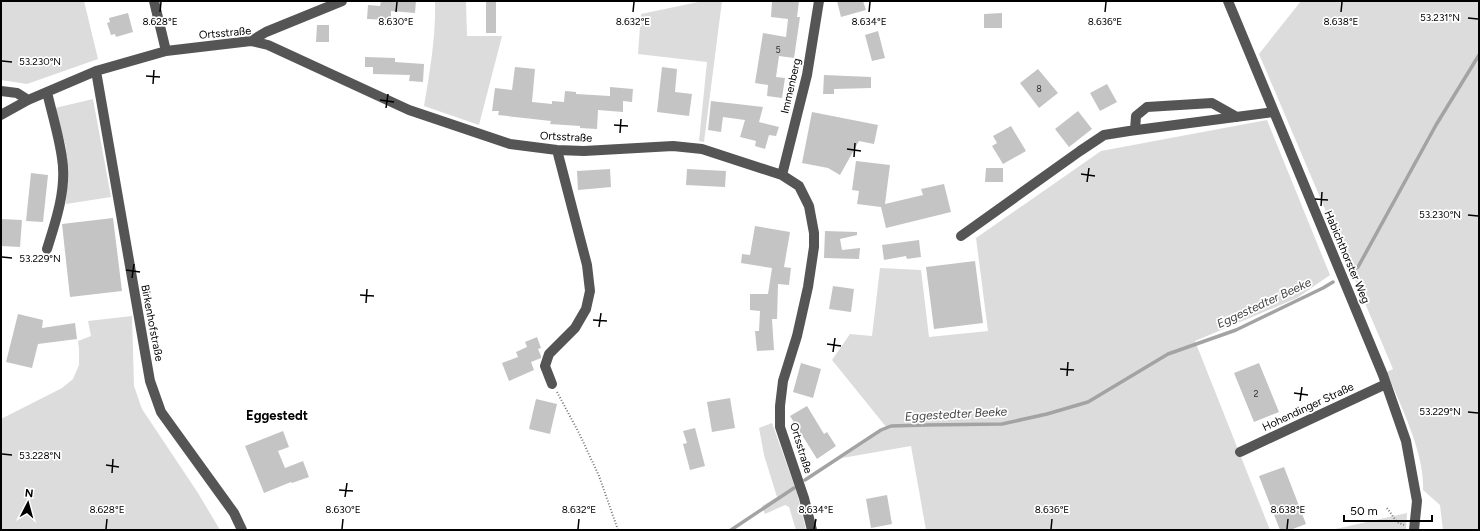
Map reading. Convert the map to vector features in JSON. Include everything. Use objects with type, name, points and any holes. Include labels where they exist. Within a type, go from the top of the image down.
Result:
[{"type":"street","points":[[154,1],[166,51]]},
{"type":"street","points":[[251,41],[266,32],[342,1]]},
{"type":"street","name":"Immenberg","points":[[782,175],[807,75],[819,1]]},
{"type":"street","name":"Habichthorster Weg","points":[[1228,1],[1383,375],[1406,442],[1416,501],[1414,529]]},
{"type":"street","name":"Ortsstraße","points":[[1,115],[28,100],[96,71],[166,51],[251,41],[268,44],[409,110],[510,144],[557,150],[584,151],[673,146],[702,149],[782,175],[799,186],[809,206],[814,233],[814,247],[808,287],[797,336],[783,381],[780,406],[780,427],[804,498],[812,530]]},
{"type":"street","name":"Birkenhofstraße","points":[[96,71],[150,382],[161,412],[234,513],[242,530]]},
{"type":"street","points":[[1,91],[17,93],[28,100]]},
{"type":"street","points":[[47,92],[62,159],[62,191],[56,219],[47,249]]},
{"type":"street","points":[[1134,130],[1136,116],[1147,107],[1212,103],[1237,117]]},
{"type":"street","points":[[961,236],[1080,150],[1104,136],[1134,130],[1274,112]]},
{"type":"street","points":[[552,384],[546,366],[550,354],[575,328],[586,309],[590,290],[587,265],[557,150]]},
{"type":"street","name":"Hohendinger Straße","points":[[1240,452],[1386,384]]},
{"type":"path","points":[[552,384],[579,433],[599,476],[618,530]]},
{"type":"path","points":[[1387,508],[1397,522],[1414,529]]},
{"type":"shaded area","points":[[1,1],[84,1],[98,59],[27,84],[1,80]]},
{"type":"shaded area","points":[[435,1],[466,1],[467,36],[502,36],[479,125],[424,106],[434,40]]},
{"type":"shaded area","points":[[703,1],[722,1],[704,142],[699,141],[707,62],[638,54],[641,14]]},
{"type":"shaded area","points":[[1301,1],[1479,1],[1479,530],[1443,530],[1440,505],[1423,490],[1423,476],[1416,446],[1387,372],[1393,369],[1259,54]]},
{"type":"shaded area","points":[[93,99],[111,197],[66,204],[68,172],[66,147],[55,108]]},
{"type":"shaded area","points":[[1267,120],[1330,275],[1297,298],[1195,341],[1270,530],[926,530],[911,446],[842,458],[887,428],[832,360],[850,334],[872,336],[880,268],[921,270],[929,337],[988,331],[976,238],[1101,151]]},
{"type":"shaded area","points":[[132,316],[134,386],[142,409],[198,493],[220,530],[1,530],[1,419],[62,388],[73,379],[79,365],[78,341],[91,336],[88,321]]},
{"type":"shaded area","points":[[772,423],[797,493],[806,530],[796,530],[789,507],[785,505],[765,514],[762,506],[777,497],[764,455],[759,428]]},
{"type":"shaded area","points":[[1407,513],[1406,530],[1331,530]]},
{"type":"building","points":[[381,1],[416,1],[415,13],[391,11],[391,20],[367,19],[368,5],[380,6]]},
{"type":"building","points":[[486,1],[496,1],[496,33],[486,33]]},
{"type":"building","points":[[772,1],[799,1],[797,17],[800,17],[794,58],[779,56],[776,77],[785,78],[782,98],[767,96],[768,85],[755,83],[763,33],[786,37],[788,19],[771,17]]},
{"type":"building","points":[[837,1],[863,1],[866,10],[841,17]]},
{"type":"building","points":[[128,13],[133,32],[116,37],[115,34],[111,35],[107,23],[110,22],[109,18]]},
{"type":"building","points":[[1002,13],[1002,28],[984,28],[984,14]]},
{"type":"building","points":[[317,25],[329,25],[329,42],[316,42]]},
{"type":"building","points":[[878,31],[885,58],[872,61],[865,35]]},
{"type":"building","points":[[365,57],[395,58],[395,62],[424,64],[423,82],[409,81],[410,75],[373,74],[373,67],[365,67]]},
{"type":"building","points":[[515,67],[535,69],[532,102],[552,104],[552,101],[564,102],[565,91],[576,92],[576,94],[610,96],[610,87],[633,89],[632,102],[623,101],[623,112],[598,110],[597,129],[550,124],[551,121],[498,115],[499,111],[492,111],[495,88],[512,90]]},
{"type":"building","points":[[662,67],[677,69],[675,92],[692,94],[689,116],[657,112]]},
{"type":"building","points":[[1038,69],[1058,93],[1039,108],[1020,83]]},
{"type":"building","points":[[824,75],[871,77],[871,88],[834,89],[834,94],[823,94]]},
{"type":"building","points":[[1107,84],[1117,102],[1100,111],[1090,93]]},
{"type":"building","points":[[711,101],[763,107],[759,122],[779,127],[776,136],[769,135],[765,149],[755,146],[756,141],[740,137],[745,120],[723,117],[721,132],[708,130]]},
{"type":"building","points":[[1078,111],[1092,129],[1069,147],[1055,129]]},
{"type":"building","points":[[812,112],[878,125],[874,144],[859,141],[840,175],[828,168],[802,163]]},
{"type":"building","points":[[1011,126],[1026,151],[1003,164],[992,146],[997,143],[993,136]]},
{"type":"building","points":[[856,161],[890,165],[885,204],[923,195],[921,189],[944,184],[951,212],[886,228],[881,207],[857,204],[859,191],[852,190]]},
{"type":"building","points":[[986,168],[1003,168],[1003,182],[985,182]]},
{"type":"building","points":[[610,169],[611,187],[578,190],[577,171]]},
{"type":"building","points":[[687,169],[726,171],[725,187],[686,185]]},
{"type":"building","points":[[31,173],[48,175],[43,222],[26,221]]},
{"type":"building","points":[[113,218],[122,291],[70,297],[62,224]]},
{"type":"building","points":[[1,219],[22,220],[20,247],[1,246]]},
{"type":"building","points":[[755,226],[790,232],[784,267],[791,268],[789,285],[778,284],[777,319],[772,319],[774,350],[757,351],[755,331],[759,331],[760,311],[750,310],[750,294],[768,294],[772,268],[741,263],[742,254],[750,255]]},
{"type":"building","points":[[825,231],[857,232],[857,235],[840,239],[842,250],[860,248],[859,259],[824,258]]},
{"type":"building","points":[[919,240],[921,257],[907,259],[906,256],[884,260],[882,245]]},
{"type":"building","points":[[975,261],[983,323],[934,329],[926,267]]},
{"type":"building","points":[[833,286],[854,289],[851,312],[829,309]]},
{"type":"building","points":[[18,314],[43,320],[42,328],[75,323],[77,339],[38,344],[32,368],[6,362]]},
{"type":"building","points":[[537,337],[541,348],[538,349],[541,358],[531,362],[534,370],[509,381],[502,363],[518,357],[516,352],[527,347],[525,342]]},
{"type":"building","points":[[801,363],[821,369],[813,398],[793,392]]},
{"type":"building","points":[[1259,363],[1279,412],[1254,422],[1234,373]]},
{"type":"building","points":[[730,398],[735,428],[712,432],[707,402]]},
{"type":"building","points":[[536,399],[557,404],[550,434],[529,429]]},
{"type":"building","points":[[807,406],[824,434],[827,432],[836,446],[817,459],[790,416]]},
{"type":"building","points":[[695,428],[705,466],[690,470],[683,444],[687,443],[683,431]]},
{"type":"building","points":[[283,431],[289,447],[278,451],[285,468],[303,461],[309,477],[292,483],[291,482],[264,493],[245,446]]},
{"type":"building","points":[[1284,467],[1306,524],[1290,530],[1280,530],[1259,476]]},
{"type":"building","points":[[887,495],[892,524],[871,528],[866,499]]},
{"type":"waterway","name":"Eggestedter Beeke","points":[[1351,271],[1358,267],[1436,125],[1479,55]]},
{"type":"waterway","name":"Eggestedter Beeke","points":[[805,480],[881,430],[891,426],[1002,424],[1047,414],[1088,402],[1168,354],[1236,330],[1333,282]]},
{"type":"waterway","name":"Eggestedter Beeke","points":[[731,530],[794,488]]},
{"type":"district","name":"Eggestedt","points":[[277,415]]}]
